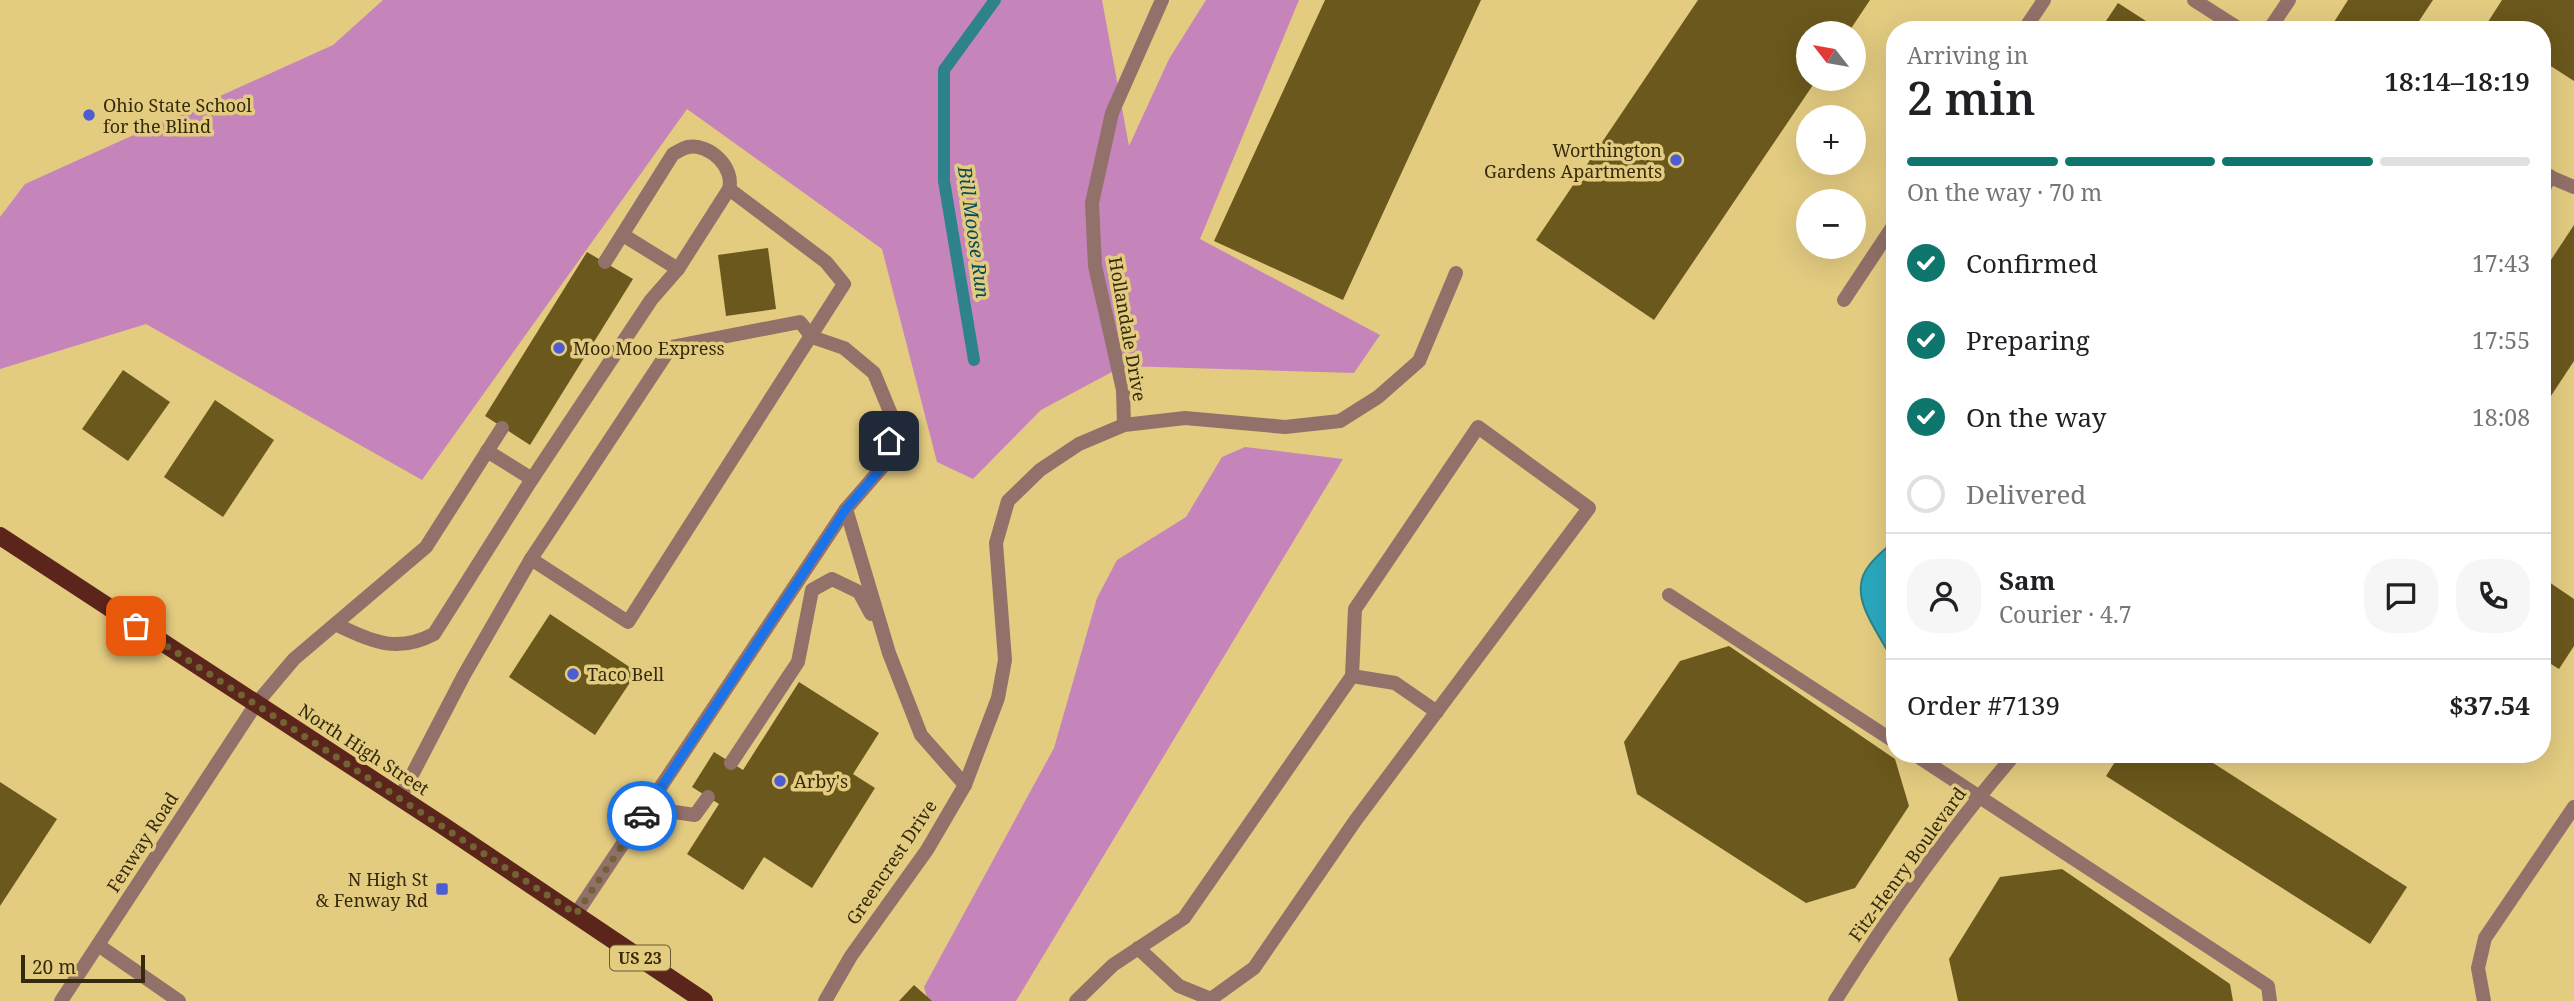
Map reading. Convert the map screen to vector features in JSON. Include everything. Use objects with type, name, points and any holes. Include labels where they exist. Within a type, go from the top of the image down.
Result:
[{"type":"main road","name":"North High Street","points":[[0,536],[704,1001]]},
{"type":"street","name":"Hollandale Drive","points":[[1124,425],[1123,390],[1095,266],[1092,203],[1112,113],[1162,0]]},
{"type":"street","points":[[2030,21],[2044,0]]},
{"type":"street","points":[[2194,0],[2227,21]]},
{"type":"street","points":[[2275,21],[2289,0]]},
{"type":"street","points":[[337,625],[372,641],[395,645],[416,643],[434,634],[651,300],[678,269],[729,188],[729,168],[702,149],[689,147],[673,154],[605,262]]},
{"type":"street","points":[[2551,177],[2574,187]]},
{"type":"street","points":[[531,559],[628,622],[844,284],[826,262],[729,188]]},
{"type":"street","points":[[623,235],[678,269]]},
{"type":"street","points":[[1844,300],[1886,237]]},
{"type":"street","name":"Greencrest Drive","points":[[825,1001],[851,956],[927,850],[965,785],[998,698],[1004,660],[996,543],[1008,501],[1040,470],[1069,451],[1124,425],[1185,418],[1285,427],[1339,421],[1378,397],[1419,361],[1456,273]]},
{"type":"street","points":[[400,798],[464,675],[531,559],[670,347],[800,322],[812,337],[844,348],[874,373],[893,419],[885,464],[846,509],[576,914]]},
{"type":"street","points":[[1076,1001],[1113,965],[1138,948],[1184,918],[1352,676],[1355,609],[1478,427],[1589,508],[1355,821],[1254,968],[1211,999],[1179,986],[1138,948]]},
{"type":"street","name":"Fenway Road","points":[[61,1001],[256,704],[294,659],[426,547],[502,428]]},
{"type":"street","points":[[487,451],[532,480]]},
{"type":"street","points":[[846,509],[886,643],[921,735],[965,785]]},
{"type":"street","points":[[731,763],[798,662],[813,590],[832,579],[859,592],[886,643]]},
{"type":"street","points":[[1669,595],[1886,736]]},
{"type":"street","points":[[1352,676],[1395,683],[1437,712]]},
{"type":"street","points":[[1928,763],[2267,986],[2270,1001]]},
{"type":"street","name":"Fitz-Henry Boulevard","points":[[1835,1001],[1978,796],[2007,763]]},
{"type":"street","points":[[647,808],[695,815],[708,797]]},
{"type":"street","points":[[2484,1001],[2478,968],[2485,938],[2574,807]]},
{"type":"street","points":[[98,945],[179,1001]]},
{"type":"shaded area","points":[[383,0],[1102,0],[1129,146],[1169,59],[1206,0],[1299,0],[1200,239],[1380,335],[1354,373],[1123,366],[1041,410],[973,479],[937,462],[882,249],[687,109],[422,480],[146,324],[0,369],[0,217],[25,184],[333,45]]},
{"type":"shaded area","points":[[1245,447],[1343,459],[1016,1001],[928,1001],[924,987],[1054,748],[1097,598],[1117,560],[1186,517],[1222,457]]},
{"type":"water","points":[[1886,548],[1886,648],[1865,610],[1862,599],[1863,577],[1876,557]]},
{"type":"building","points":[[1325,0],[1481,0],[1343,300],[1214,241]]},
{"type":"building","name":"Worthington Gardens Apartments","points":[[1698,0],[1870,0],[1856,21],[1796,21],[1796,91],[1809,91],[1799,105],[1796,105],[1796,110],[1654,320],[1536,240]]},
{"type":"building","points":[[2348,0],[2433,0],[2419,21],[2335,21]]},
{"type":"building","points":[[2502,0],[2574,0],[2574,81],[2551,66],[2551,21],[2489,21]]},
{"type":"building","points":[[2118,3],[2146,21],[2106,21]]},
{"type":"building","points":[[2574,225],[2574,361],[2551,396],[2551,260]]},
{"type":"building","points":[[768,248],[776,309],[726,316],[718,255]]},
{"type":"building","name":"Moo Moo Express","points":[[587,252],[633,279],[530,445],[485,416]]},
{"type":"building","points":[[123,370],[170,402],[128,461],[82,429]]},
{"type":"building","points":[[215,400],[274,440],[223,517],[164,477]]},
{"type":"building","points":[[2551,583],[2574,599],[2574,646],[2559,669],[2551,664]]},
{"type":"building","name":"Taco Bell","points":[[550,614],[637,672],[595,735],[509,677]]},
{"type":"building","points":[[1729,646],[1886,753],[1886,763],[1896,763],[1909,806],[1855,888],[1806,903],[1637,794],[1624,742],[1680,661]]},
{"type":"building","name":"Arby's","points":[[799,682],[879,733],[853,774],[875,788],[812,888],[764,857],[743,890],[687,854],[719,804],[692,787],[714,752],[743,770]]},
{"type":"building","points":[[2114,763],[2213,763],[2407,887],[2370,944],[2106,776]]},
{"type":"building","points":[[0,782],[57,819],[0,906]]},
{"type":"building","points":[[2062,869],[2230,984],[2233,1001],[1958,1001],[1949,959],[2000,877]]},
{"type":"building","points":[[914,985],[932,1001],[899,1001]]},
{"type":"waterway","name":"Bill Moose Run","points":[[974,360],[944,181],[944,70],[995,0]]},
{"type":"way so far","points":[[136,626],[576,914],[642,816]]},
{"type":"place","name":"Ohio State School for the Blind","points":[[89,115]]},
{"type":"place","name":"Worthington Gardens Apartments","points":[[1676,160]]},
{"type":"place","name":"Moo Moo Express","points":[[559,348]]},
{"type":"place","name":"Taco Bell","points":[[573,674]]},
{"type":"place","name":"Arby's","points":[[780,781]]},
{"type":"place","name":"N High St & Fenway Rd","points":[[442,889]]},
{"type":"route","points":[[642,816],[846,509],[885,464],[889,441]]}]
